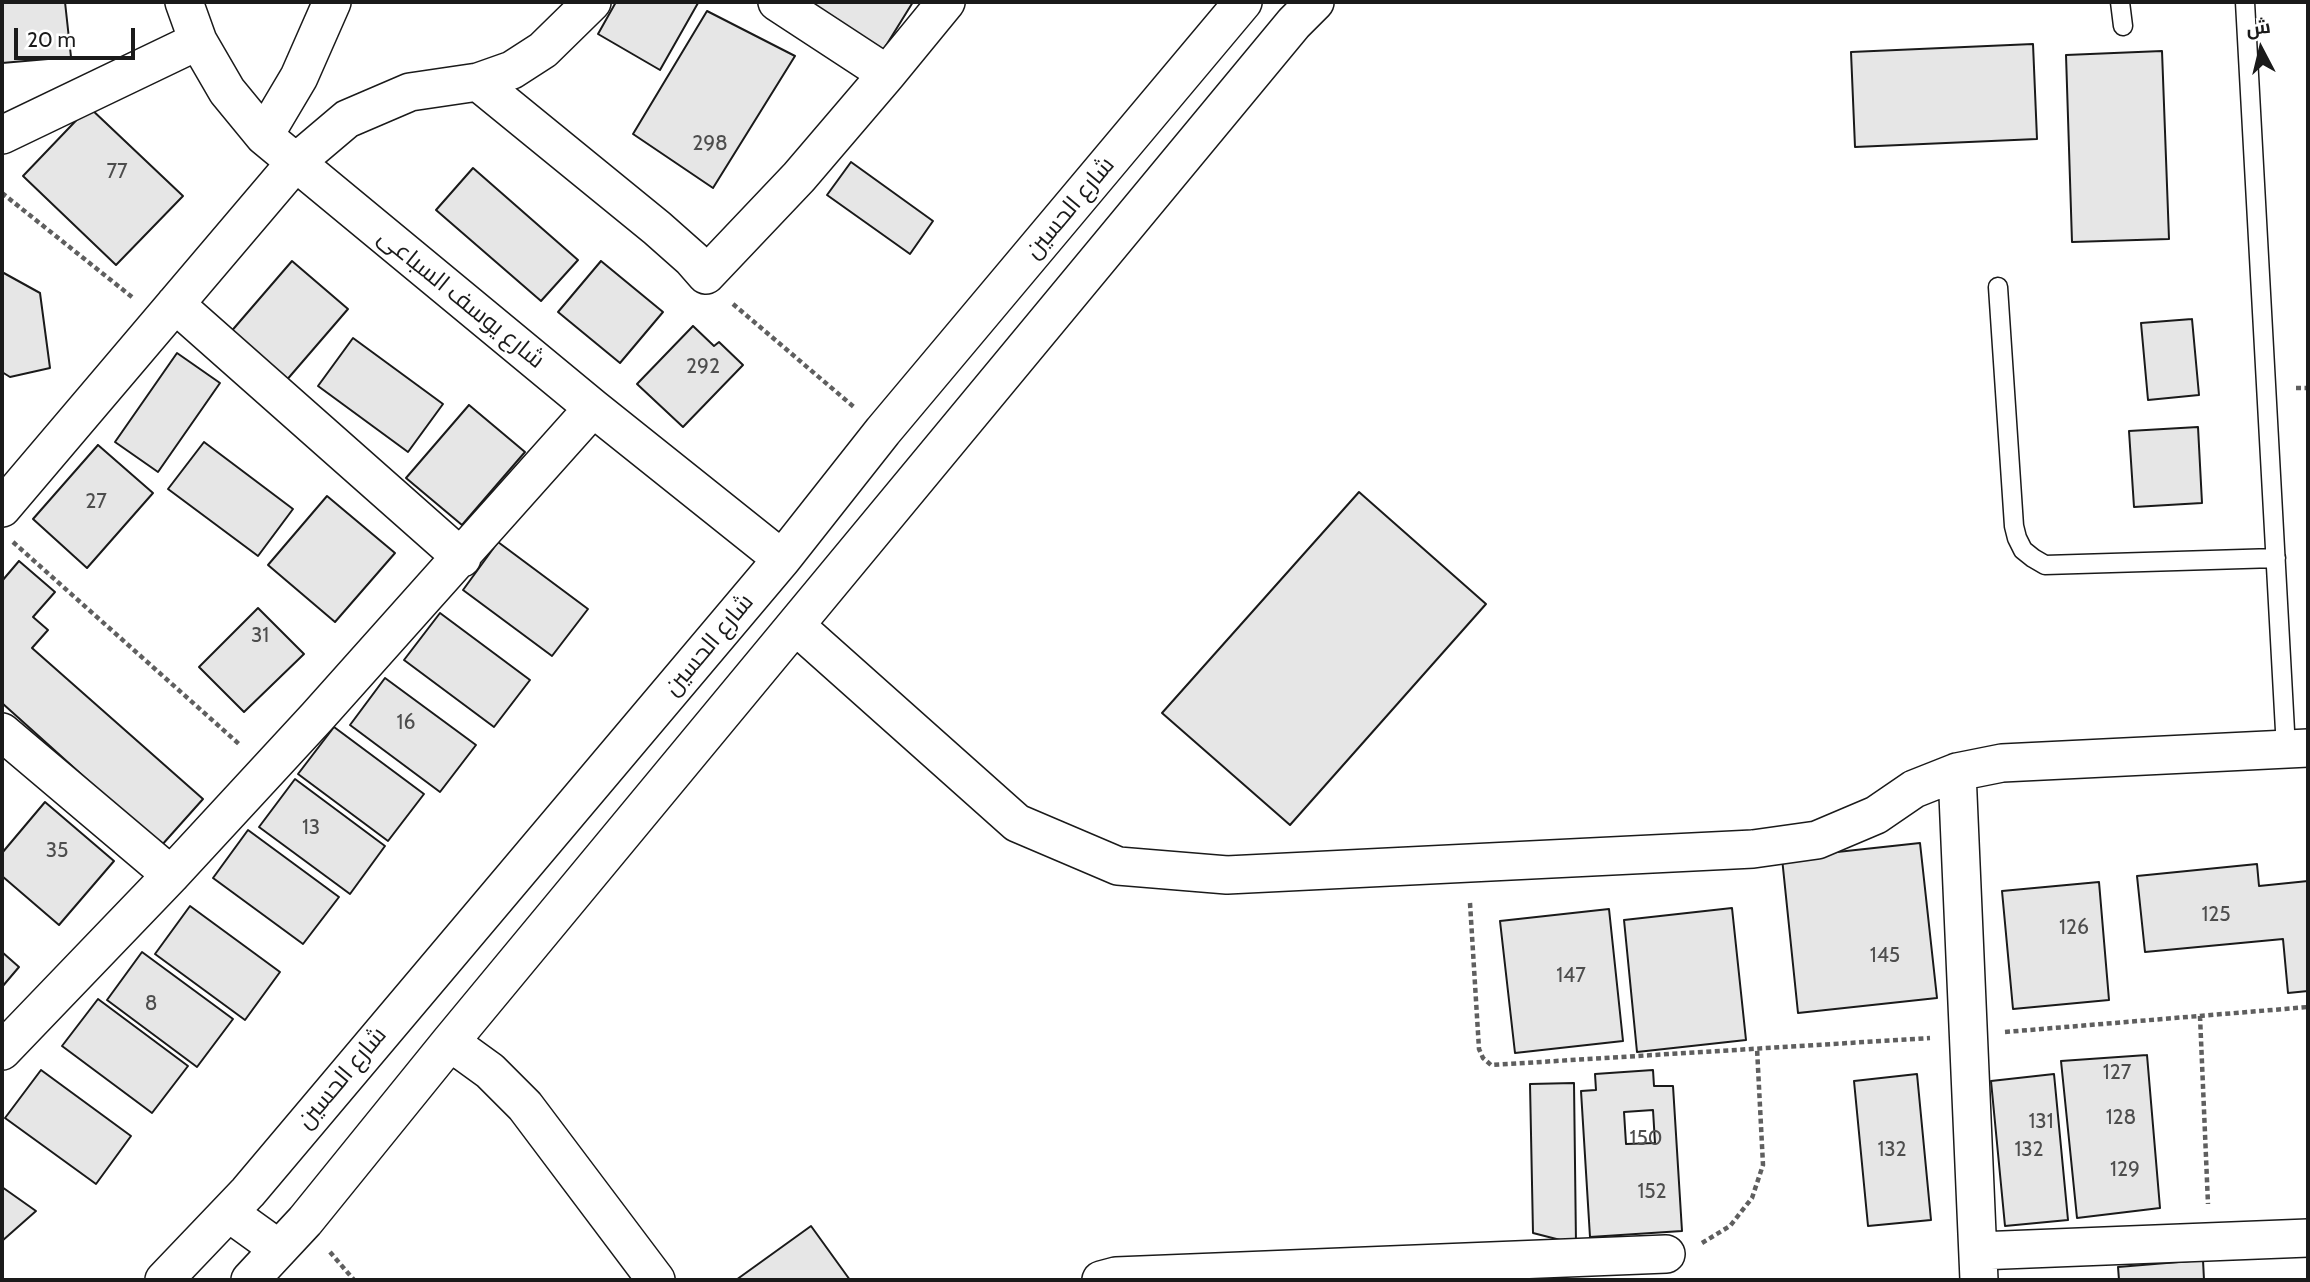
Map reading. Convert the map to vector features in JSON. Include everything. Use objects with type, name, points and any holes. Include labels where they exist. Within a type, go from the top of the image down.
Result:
[{"type":"street","name":"شارع يوسف السباعى","points":[[184,2],[198,41],[227,91],[264,136],[593,408],[782,559]]},
{"type":"street","points":[[264,136],[299,77],[332,2]]},
{"type":"street","points":[[7,525],[168,312],[295,163],[347,119],[410,92],[478,82],[512,70],[542,50],[592,2]]},
{"type":"street","points":[[777,2],[887,74]]},
{"type":"street","points":[[478,82],[657,228],[706,275],[799,177],[946,2]]},
{"type":"street","name":"شارع الحسين","points":[[164,1280],[229,1213],[782,559],[883,431],[1243,2]]},
{"type":"street","points":[[250,1280],[305,1221],[450,1042],[1305,13],[1266,2]]},
{"type":"street","points":[[2,135],[198,41]]},
{"type":"street","points":[[168,312],[461,558]]},
{"type":"street","points":[[2,1051],[268,770],[593,408]]},
{"type":"street","points":[[796,626],[1017,823],[1118,866],[1227,875],[1753,849],[1816,839],[1876,815],[1914,789],[1957,772],[2002,763],[2297,748]]},
{"type":"street","points":[[2,732],[171,875]]},
{"type":"street","points":[[1957,772],[1978,1266],[2210,1242],[2308,1238]]},
{"type":"street","points":[[450,1042],[490,1071],[525,1106],[656,1280]]},
{"type":"street","points":[[229,1213],[279,1249]]},
{"type":"street","points":[[1101,1280],[1116,1276],[1494,1270],[1666,1254]]},
{"type":"lane","points":[[2120,2],[2123,26]]},
{"type":"lane","points":[[2245,2],[2276,558],[2297,748]]},
{"type":"lane","points":[[1998,287],[2014,526],[2023,550],[2045,565],[2276,558]]},
{"type":"path","points":[[2,193],[168,312]]},
{"type":"path","points":[[706,275],[722,295],[883,431]]},
{"type":"path","points":[[7,525],[268,770]]},
{"type":"path","points":[[1468,863],[1479,1049],[1487,1062],[1496,1066],[1968,1035],[2308,1007]]},
{"type":"path","points":[[2200,1016],[2210,1242]]},
{"type":"path","points":[[1666,1254],[1700,1245],[1730,1226],[1752,1198],[1763,1165],[1757,1048]]},
{"type":"building","points":[[2,2],[65,2],[71,57],[2,63]]},
{"type":"building","points":[[616,2],[698,3],[660,70],[598,34]]},
{"type":"building","points":[[800,2],[913,2],[882,52]]},
{"type":"building","points":[[707,11],[795,56],[713,188],[633,134]]},
{"type":"building","points":[[2033,44],[2037,139],[1855,147],[1851,52]]},
{"type":"building","points":[[2162,51],[2169,239],[2072,242],[2066,55]]},
{"type":"building","points":[[89,107],[183,196],[116,265],[23,176]]},
{"type":"building","points":[[851,162],[933,221],[910,254],[827,195]]},
{"type":"building","points":[[473,168],[578,260],[541,301],[436,210]]},
{"type":"building","points":[[292,261],[348,309],[285,382],[229,334]]},
{"type":"building","points":[[601,261],[663,312],[620,363],[558,312]]},
{"type":"building","points":[[2,272],[40,293],[50,368],[10,377],[2,372]]},
{"type":"building","points":[[2192,319],[2199,395],[2148,400],[2141,323]]},
{"type":"building","points":[[693,326],[714,346],[719,342],[743,365],[683,427],[637,384]]},
{"type":"building","points":[[353,338],[443,404],[408,452],[318,386]]},
{"type":"building","points":[[177,353],[220,383],[158,472],[115,442]]},
{"type":"building","points":[[469,405],[525,452],[462,525],[406,478]]},
{"type":"building","points":[[2198,427],[2202,503],[2134,507],[2129,431]]},
{"type":"building","points":[[204,442],[293,509],[258,556],[168,489]]},
{"type":"building","points":[[98,445],[153,493],[87,568],[33,519]]},
{"type":"building","points":[[1359,492],[1486,604],[1290,825],[1162,713]]},
{"type":"building","points":[[327,496],[395,553],[335,622],[268,565]]},
{"type":"building","points":[[498,542],[588,609],[552,656],[463,590]]},
{"type":"building","points":[[19,561],[55,592],[33,617],[48,630],[32,648],[203,799],[161,846],[2,703],[2,581]]},
{"type":"building","points":[[258,608],[304,654],[244,712],[199,667]]},
{"type":"building","points":[[440,613],[530,680],[494,727],[404,660]]},
{"type":"building","points":[[385,678],[476,745],[440,792],[350,725]]},
{"type":"building","points":[[334,727],[424,794],[388,841],[298,774]]},
{"type":"building","points":[[295,779],[385,846],[350,894],[259,827]]},
{"type":"building","points":[[45,802],[114,861],[59,925],[2,876],[2,853]]},
{"type":"building","points":[[248,830],[339,897],[303,944],[213,878]]},
{"type":"building","points":[[1920,843],[1937,998],[1798,1013],[1782,858]]},
{"type":"building","points":[[2257,864],[2259,886],[2308,881],[2308,991],[2288,993],[2283,939],[2145,952],[2137,876]]},
{"type":"building","points":[[2099,882],[2109,1000],[2013,1009],[2002,891]]},
{"type":"building","points":[[190,906],[280,972],[245,1020],[155,954]]},
{"type":"building","points":[[1732,908],[1746,1040],[1637,1052],[1624,920]]},
{"type":"building","points":[[1609,909],[1623,1041],[1515,1053],[1500,921]]},
{"type":"building","points":[[2,952],[19,967],[2,987]]},
{"type":"building","points":[[142,952],[233,1019],[197,1067],[107,1000]]},
{"type":"building","points":[[98,999],[188,1066],[152,1113],[62,1046]]},
{"type":"building","points":[[2147,1055],[2160,1208],[2077,1218],[2061,1061]]},
{"type":"building","points":[[41,1070],[131,1136],[96,1184],[5,1118]]},
{"type":"building","points":[[1653,1070],[1654,1086],[1673,1086],[1682,1231],[1590,1237],[1581,1091],[1596,1090],[1595,1074]],"holes":[[[1653,1110],[1655,1143],[1626,1144],[1624,1112]]]},
{"type":"building","points":[[1917,1074],[1931,1220],[1868,1226],[1854,1081]]},
{"type":"building","points":[[2054,1074],[2068,1220],[2005,1226],[1991,1081]]},
{"type":"building","points":[[1574,1083],[1576,1244],[1533,1233],[1530,1084]]},
{"type":"building","points":[[2,1187],[36,1211],[2,1241]]},
{"type":"building","points":[[811,1226],[850,1280],[736,1280]]},
{"type":"building","points":[[2203,1260],[2204,1280],[2119,1280],[2118,1267]]}]
